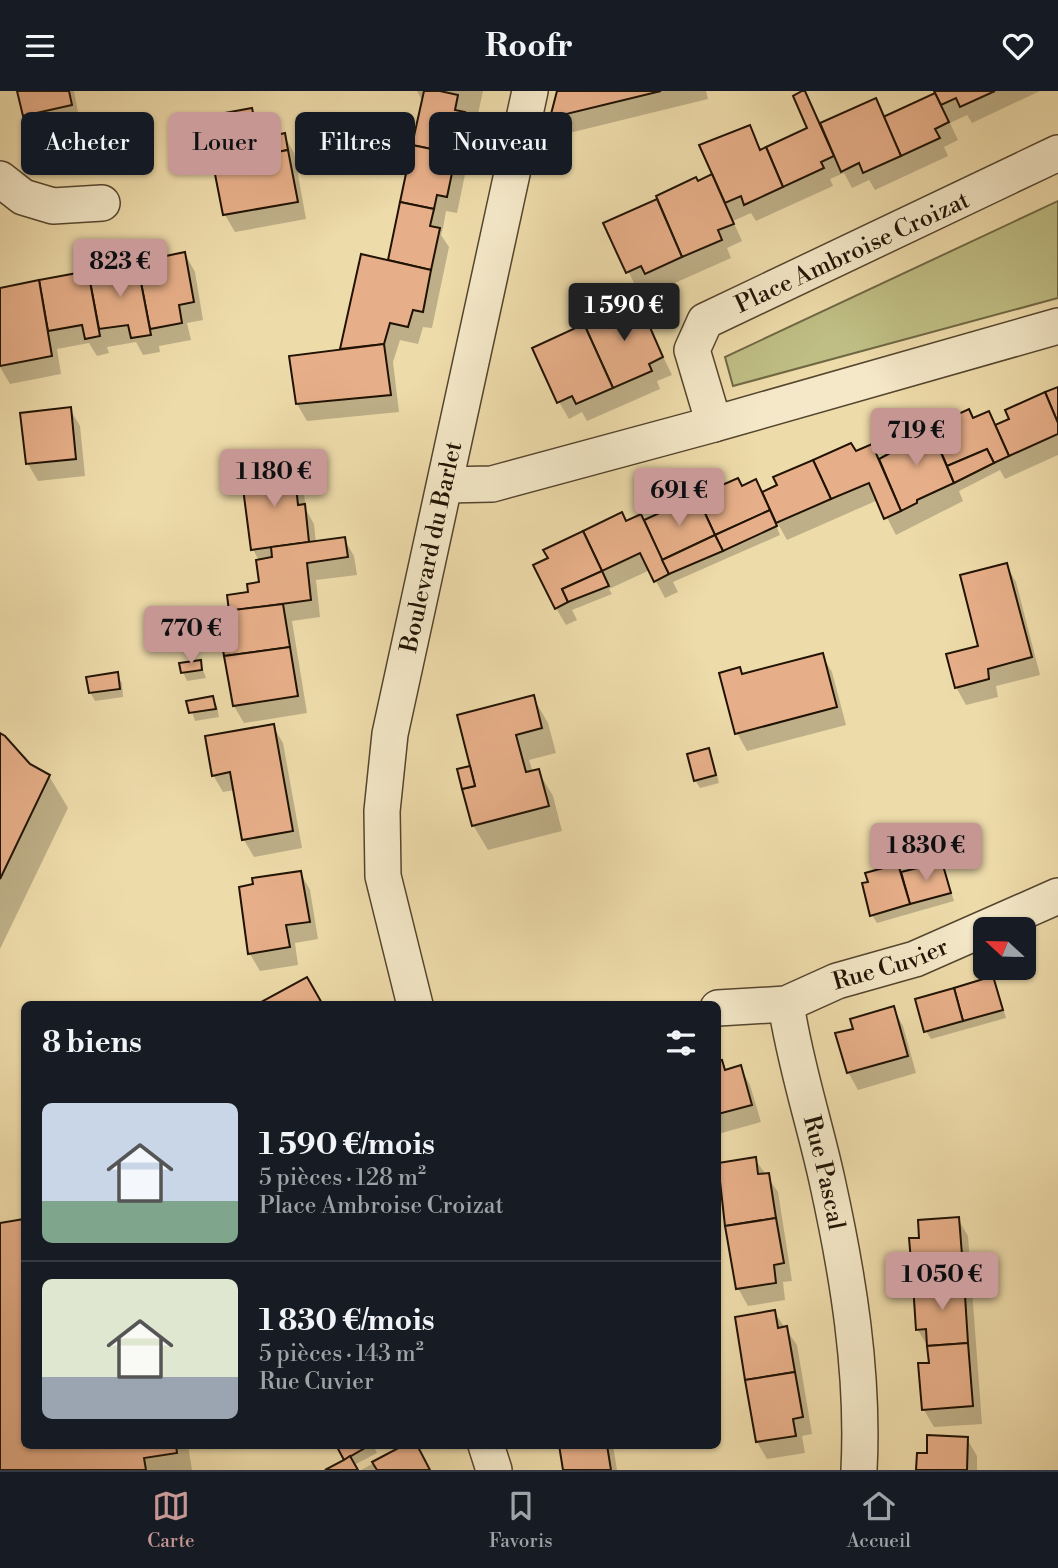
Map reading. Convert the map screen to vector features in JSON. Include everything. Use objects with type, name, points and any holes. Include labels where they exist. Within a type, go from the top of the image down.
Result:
[{"type":"street","name":"Boulevard du Barlet","points":[[414,1001],[383,876],[382,811],[390,734],[530,91]]},
{"type":"street","name":"Place Ambroise Croizat","points":[[714,424],[692,350],[705,321],[1058,153]]},
{"type":"street","points":[[0,179],[23,197],[53,206],[102,203]]},
{"type":"street","points":[[445,485],[492,484],[1058,326]]},
{"type":"street","name":"Rue Cuvier","points":[[721,1007],[786,1004],[837,981],[915,959],[1058,896]]},
{"type":"street","name":"Rue Pascal","points":[[786,1004],[792,1044],[827,1179],[849,1287],[862,1423],[859,1470]]},
{"type":"street","points":[[487,1449],[494,1470]]},
{"type":"shaded area","points":[[1058,201],[1058,298],[733,386],[725,357]]},
{"type":"building","points":[[17,91],[69,91],[72,105],[41,112],[22,112]]},
{"type":"building","points":[[424,91],[458,95],[455,110],[465,112],[429,112],[429,148],[415,146],[415,132]]},
{"type":"building","points":[[557,91],[661,91],[572,113],[552,112]]},
{"type":"building","points":[[805,91],[834,156],[821,162],[824,168],[783,187],[766,147],[807,128],[793,96]]},
{"type":"building","points":[[934,91],[995,91],[960,107],[956,98],[941,105]]},
{"type":"building","points":[[935,93],[949,122],[935,129],[940,138],[901,156],[883,117]]},
{"type":"building","points":[[876,98],[901,156],[863,173],[859,163],[841,172],[820,123]]},
{"type":"building","points":[[252,108],[253,112],[230,112]]},
{"type":"building","points":[[750,125],[760,150],[766,147],[783,187],[744,205],[741,196],[725,203],[699,145]]},
{"type":"building","points":[[285,133],[288,150],[281,151],[281,134]]},
{"type":"building","points":[[415,146],[429,148],[429,175],[452,175],[447,197],[437,195],[434,209],[400,202],[406,175],[415,175]]},
{"type":"building","points":[[288,150],[298,202],[223,215],[215,175],[281,175],[281,151]]},
{"type":"building","points":[[712,174],[734,224],[718,230],[722,240],[682,257],[656,196],[696,177],[698,181]]},
{"type":"building","points":[[657,199],[682,257],[645,274],[641,266],[626,273],[603,223]]},
{"type":"building","points":[[400,202],[434,209],[430,226],[440,228],[431,270],[388,260]]},
{"type":"building","points":[[185,252],[194,302],[179,305],[182,323],[150,329],[137,262]]},
{"type":"building","points":[[361,254],[431,270],[423,312],[413,310],[408,327],[390,323],[384,344],[340,349]]},
{"type":"building","points":[[137,262],[151,335],[131,338],[128,325],[99,329],[88,271]]},
{"type":"building","points":[[88,271],[100,336],[85,339],[82,325],[48,331],[39,280]]},
{"type":"building","points":[[39,280],[52,356],[0,366],[0,288]]},
{"type":"building","points":[[638,300],[663,357],[649,364],[652,371],[613,388],[584,324]]},
{"type":"building","points":[[584,324],[613,388],[576,404],[572,396],[557,403],[532,348]]},
{"type":"building","points":[[384,344],[391,395],[296,404],[289,356]]},
{"type":"building","points":[[1058,387],[1058,423],[1045,392]]},
{"type":"building","points":[[1045,392],[1058,423],[1058,434],[1009,456],[995,425],[1009,419],[1005,410]]},
{"type":"building","points":[[71,407],[76,459],[26,464],[20,413]]},
{"type":"building","points":[[969,409],[973,418],[989,411],[1009,456],[994,463],[987,449],[947,466],[930,427]]},
{"type":"building","points":[[930,427],[954,483],[917,500],[917,503],[901,511],[879,459],[892,452],[889,444]]},
{"type":"building","points":[[851,443],[856,451],[872,444],[901,511],[884,519],[869,483],[831,499],[813,460]]},
{"type":"building","points":[[987,449],[994,463],[954,483],[947,466]]},
{"type":"building","points":[[813,460],[831,499],[776,523],[762,492],[777,485],[773,477]]},
{"type":"building","points":[[294,467],[298,505],[305,504],[309,542],[251,550],[241,473]]},
{"type":"building","points":[[738,478],[742,486],[756,479],[770,510],[715,535],[697,496]]},
{"type":"building","points":[[697,496],[715,535],[662,560],[644,520]]},
{"type":"building","points":[[770,510],[777,526],[723,551],[715,535]]},
{"type":"building","points":[[622,512],[626,521],[641,514],[669,574],[654,582],[640,553],[602,571],[583,531]]},
{"type":"building","points":[[583,531],[602,571],[562,589],[568,602],[555,609],[533,565],[548,558],[543,550]]},
{"type":"building","points":[[715,535],[723,551],[669,574],[662,560]]},
{"type":"building","points":[[345,537],[348,557],[307,563],[311,600],[229,611],[227,595],[248,592],[247,584],[259,582],[256,560],[272,557],[271,547]]},
{"type":"building","points":[[1007,563],[1032,657],[988,669],[989,679],[955,688],[946,654],[978,646],[960,575]]},
{"type":"building","points":[[602,571],[609,586],[568,602],[562,589]]},
{"type":"building","points":[[283,604],[290,647],[224,656],[217,612]]},
{"type":"building","points":[[290,647],[298,696],[233,706],[224,656]]},
{"type":"building","points":[[823,653],[837,707],[735,734],[719,673],[740,667],[742,674]]},
{"type":"building","points":[[201,660],[202,670],[181,673],[179,663]]},
{"type":"building","points":[[118,672],[120,689],[89,693],[86,677]]},
{"type":"building","points":[[534,695],[542,728],[516,735],[526,772],[539,769],[549,806],[472,826],[462,789],[475,786],[457,715]]},
{"type":"building","points":[[213,696],[216,709],[189,713],[186,701]]},
{"type":"building","points":[[274,724],[293,831],[242,840],[230,772],[212,776],[205,736]]},
{"type":"building","points":[[0,733],[30,764],[50,775],[0,879]]},
{"type":"building","points":[[709,748],[716,775],[694,781],[687,754]]},
{"type":"building","points":[[470,766],[475,786],[462,789],[457,769]]},
{"type":"building","points":[[942,862],[951,893],[910,904],[901,872]]},
{"type":"building","points":[[898,864],[910,904],[870,916],[862,883],[868,882],[865,873]]},
{"type":"building","points":[[301,871],[310,922],[286,925],[290,947],[248,954],[239,887],[253,884],[252,878]]},
{"type":"building","points":[[307,977],[321,1001],[263,1001]]},
{"type":"building","points":[[980,980],[994,980],[1003,1010],[963,1021],[954,988]]},
{"type":"building","points":[[954,988],[963,1021],[924,1032],[915,999]]},
{"type":"building","points":[[894,1006],[908,1056],[847,1073],[835,1033],[853,1029],[850,1019]]},
{"type":"building","points":[[721,1060],[725,1070],[741,1065],[752,1105],[721,1113]]},
{"type":"building","points":[[756,1157],[758,1174],[769,1173],[776,1218],[725,1226],[721,1163]]},
{"type":"building","points":[[959,1217],[964,1280],[913,1284],[909,1238],[919,1238],[918,1220]]},
{"type":"building","points":[[776,1218],[784,1263],[774,1265],[776,1283],[736,1289],[725,1226]]},
{"type":"building","points":[[21,1220],[21,1449],[176,1449],[177,1453],[144,1458],[146,1470],[0,1470],[0,1223]]},
{"type":"building","points":[[964,1280],[968,1343],[927,1346],[926,1329],[916,1330],[913,1284]]},
{"type":"building","points":[[775,1310],[778,1328],[787,1326],[795,1372],[745,1380],[735,1317]]},
{"type":"building","points":[[968,1343],[973,1406],[922,1410],[918,1363],[929,1363],[927,1346]]},
{"type":"building","points":[[795,1372],[803,1417],[793,1419],[796,1436],[756,1442],[745,1380]]},
{"type":"building","points":[[927,1435],[968,1437],[967,1470],[916,1470],[917,1453],[927,1453]]},
{"type":"building","points":[[338,1449],[363,1449],[344,1460]]},
{"type":"building","points":[[396,1449],[419,1449],[430,1470],[377,1470],[372,1462]]},
{"type":"building","points":[[560,1449],[608,1449],[611,1470],[563,1470]]},
{"type":"building","points":[[350,1456],[358,1470],[325,1470],[344,1460]]}]
